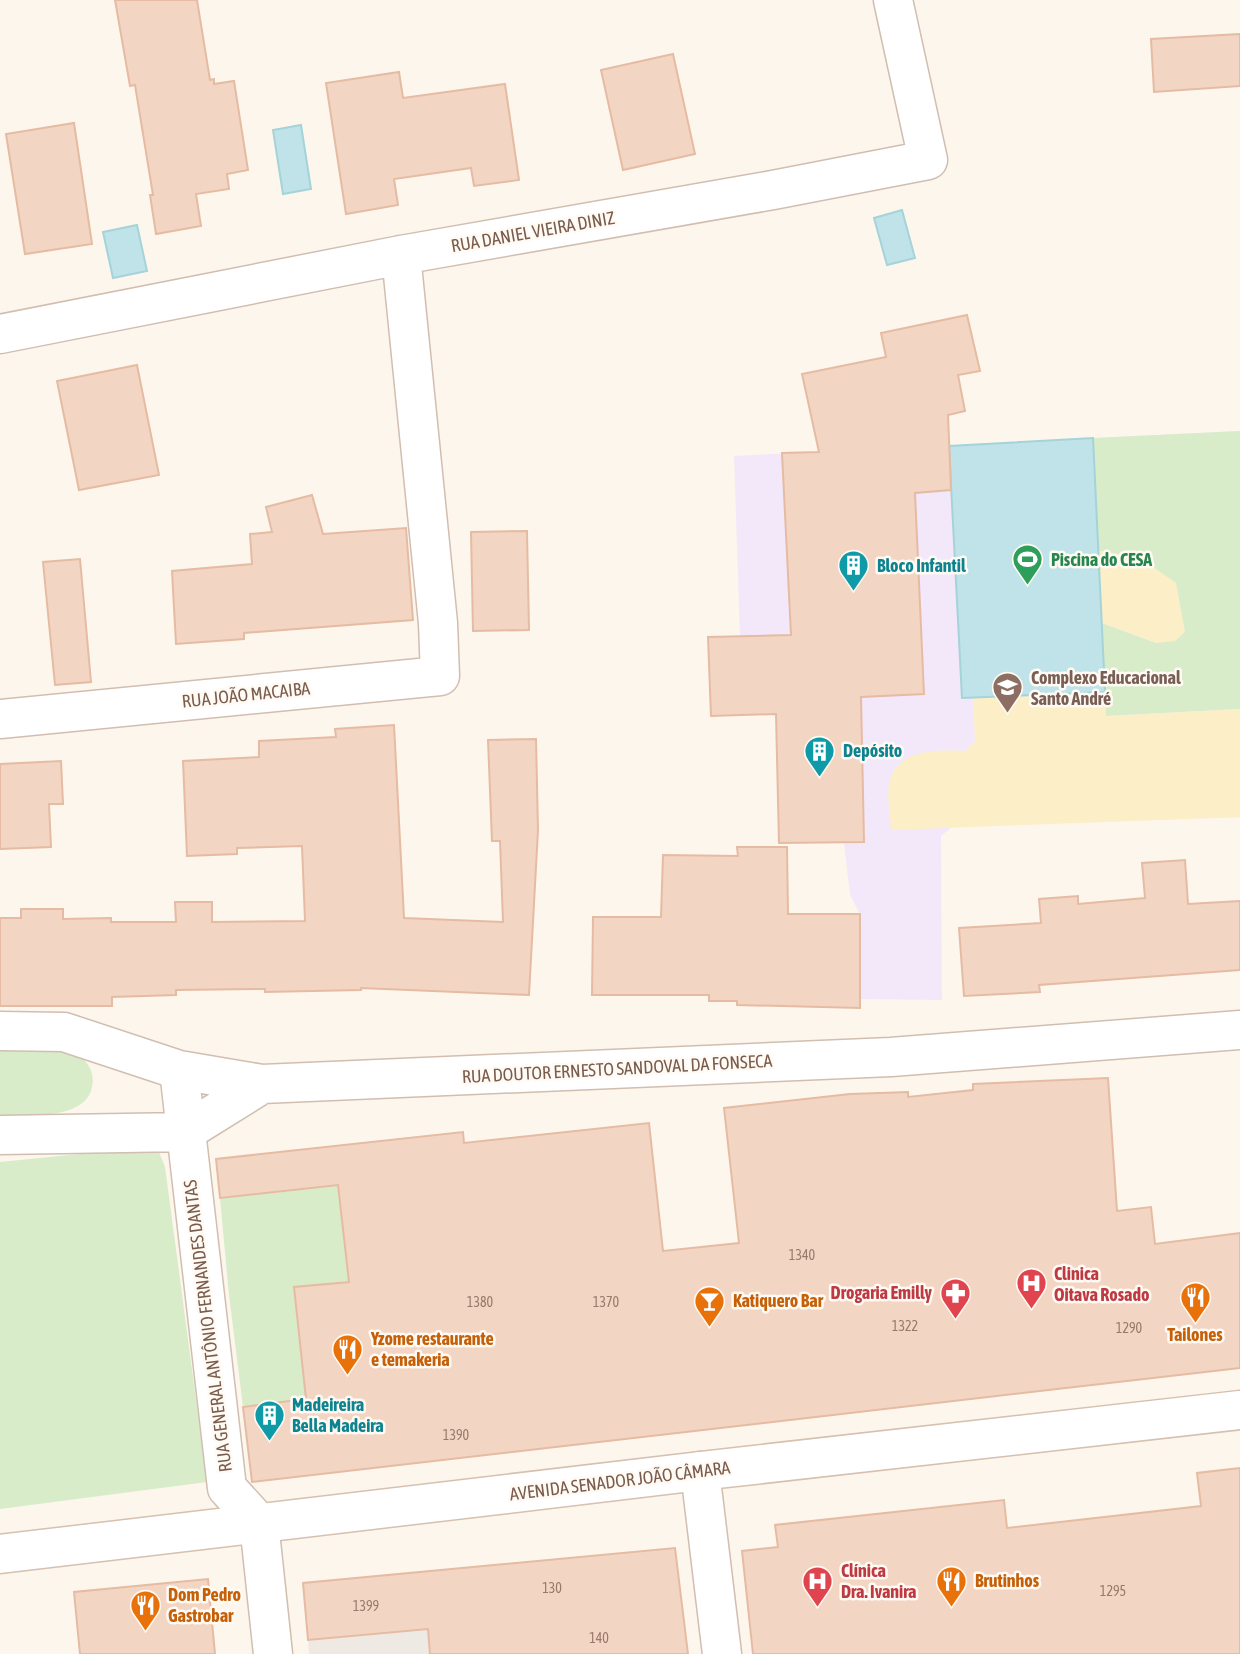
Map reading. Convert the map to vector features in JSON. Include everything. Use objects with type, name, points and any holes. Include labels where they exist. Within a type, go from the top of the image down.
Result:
[{"type":"street","name":"RUA DANIEL VIEIRA DINIZ","points":[[0,334],[401,255],[928,160],[895,11]]},
{"type":"street","name":"RUA JOÃO MACAIBA","points":[[0,719],[440,676],[438,623],[401,255]]},
{"type":"street","name":"RUA DOUTOR ERNESTO SANDOVAL DA FONSECA","points":[[0,1031],[64,1032],[178,1070],[262,1084],[891,1057],[1240,1030]]},
{"type":"street","name":"RUA GENERAL ANTÔNIO FERNANDES DANTAS","points":[[178,1070],[227,1488],[258,1523]]},
{"type":"street","points":[[0,1135],[185,1132],[262,1084]]},
{"type":"street","name":"AVENIDA SENADOR JOÃO CÂMARA","points":[[0,1554],[1240,1410]]},
{"type":"street","points":[[700,1471],[722,1654]]},
{"type":"street","points":[[258,1523],[273,1654]]},
{"type":"shaded area","name":"Complexo Educacional Santo André","points":[[1240,431],[1240,817],[952,827],[941,836],[942,1000],[860,999],[860,914],[850,895],[844,843],[779,843],[776,715],[711,716],[708,637],[740,637],[734,456]]},
{"type":"shaded area","points":[[428,1629],[430,1654],[309,1654],[308,1640]]},
{"type":"green space","points":[[1240,431],[1240,709],[1106,716],[1102,623],[1156,643],[1153,567],[1132,563],[1124,555],[1098,551],[1093,438]]},
{"type":"green space","points":[[0,1047],[73,1049],[92,1072],[91,1091],[76,1107],[64,1111],[0,1116]]},
{"type":"green space","points":[[334,1146],[349,1281],[295,1287],[308,1399],[243,1407],[220,1198],[282,1192],[278,1152]]},
{"type":"green space","points":[[150,1147],[159,1152],[165,1167],[207,1482],[0,1509],[0,1162]]},
{"type":"sand","points":[[1098,551],[1124,555],[1132,563],[1153,567],[1176,583],[1185,632],[1175,641],[1156,643],[1102,623]]},
{"type":"sand","points":[[1105,692],[1106,716],[1240,709],[1240,817],[891,830],[888,792],[895,770],[911,756],[922,753],[966,751],[975,741],[973,698]]},
{"type":"water","points":[[301,125],[311,189],[283,194],[273,130]]},
{"type":"water","points":[[902,210],[915,258],[887,265],[874,218]]},
{"type":"water","points":[[137,225],[147,271],[113,278],[103,232]]},
{"type":"water","name":"Piscina do CESA","points":[[1093,438],[1105,692],[962,698],[949,446]]},
{"type":"building","points":[[115,0],[197,0],[210,80],[214,79],[214,84],[234,81],[248,170],[227,174],[229,189],[196,194],[201,226],[156,234],[150,195],[153,195],[135,85],[130,86]]},
{"type":"building","points":[[1240,34],[1240,86],[1154,92],[1151,39]]},
{"type":"building","points":[[673,54],[695,154],[623,170],[601,70]]},
{"type":"building","points":[[399,72],[403,98],[505,84],[519,180],[474,186],[471,168],[394,179],[398,205],[346,214],[326,83]]},
{"type":"building","points":[[74,123],[92,244],[25,254],[6,134]]},
{"type":"building","points":[[967,315],[980,371],[958,375],[965,411],[948,415],[951,490],[915,493],[924,694],[861,697],[864,842],[779,843],[776,714],[711,716],[708,637],[791,635],[782,453],[819,452],[802,374],[886,357],[881,333]]},
{"type":"building","points":[[137,365],[159,475],[79,490],[57,381]]},
{"type":"building","points":[[312,495],[323,534],[406,528],[413,620],[244,633],[244,639],[176,644],[172,571],[252,564],[250,534],[272,532],[266,507]]},
{"type":"building","points":[[527,531],[529,630],[473,631],[471,532]]},
{"type":"building","points":[[80,559],[91,682],[55,685],[43,562]]},
{"type":"building","points":[[394,725],[404,918],[503,922],[500,841],[492,841],[488,740],[536,739],[538,830],[529,995],[361,988],[265,992],[265,989],[176,990],[176,995],[112,997],[112,1006],[0,1006],[0,918],[21,918],[21,909],[63,909],[63,919],[111,918],[111,922],[176,922],[175,902],[212,902],[212,922],[305,921],[302,846],[237,848],[237,854],[187,856],[183,761],[259,757],[259,741],[336,737],[335,729]]},
{"type":"building","points":[[61,761],[63,804],[49,804],[51,847],[0,849],[0,764]]},
{"type":"building","points":[[737,847],[787,847],[788,914],[860,914],[860,1008],[737,1005],[737,1001],[709,1001],[709,995],[592,995],[593,917],[661,917],[663,855],[738,856]]},
{"type":"building","points":[[1185,860],[1188,904],[1240,901],[1240,970],[1039,985],[1040,992],[964,996],[959,928],[1041,923],[1039,899],[1078,896],[1078,904],[1145,898],[1142,863]]},
{"type":"building","points":[[1108,1078],[1117,1211],[1151,1207],[1155,1244],[1240,1233],[1240,1368],[252,1482],[243,1407],[306,1399],[294,1287],[349,1282],[338,1185],[220,1198],[216,1159],[463,1132],[464,1143],[649,1123],[663,1251],[739,1243],[724,1108],[850,1094],[908,1092],[908,1097],[973,1090],[973,1084]]},
{"type":"building","points":[[1240,1468],[1240,1654],[753,1654],[742,1551],[778,1547],[775,1525],[1004,1500],[1007,1528],[1201,1506],[1197,1473]]},
{"type":"building","points":[[675,1548],[688,1654],[430,1654],[428,1629],[308,1640],[303,1583]]},
{"type":"building","name":"Dom Pedro Gastrobar","points":[[208,1579],[215,1654],[80,1654],[74,1592]]},
{"type":"place","name":"Piscina do CESA","points":[[1028,587]]},
{"type":"place","name":"Bloco Infantil","points":[[854,593]]},
{"type":"place","name":"Complexo Educacional Santo André","points":[[1008,715]]},
{"type":"place","name":"Depósito","points":[[820,778]]},
{"type":"place","name":"Clinica Oitava Rosado","points":[[1031,1311]]},
{"type":"place","name":"Drogaria Emilly","points":[[955,1320]]},
{"type":"place","name":"Tailones","points":[[1195,1324]]},
{"type":"place","name":"Katiquero Bar","points":[[710,1328]]},
{"type":"place","name":"Yzome restaurante e temakeria","points":[[348,1376]]},
{"type":"place","name":"Madeireira Bella Madeira","points":[[269,1442]]},
{"type":"place","name":"Clínica Dra. Ivanira","points":[[818,1608]]},
{"type":"place","name":"Brutinhos","points":[[952,1608]]},
{"type":"place","name":"Dom Pedro Gastrobar","points":[[145,1632]]}]
